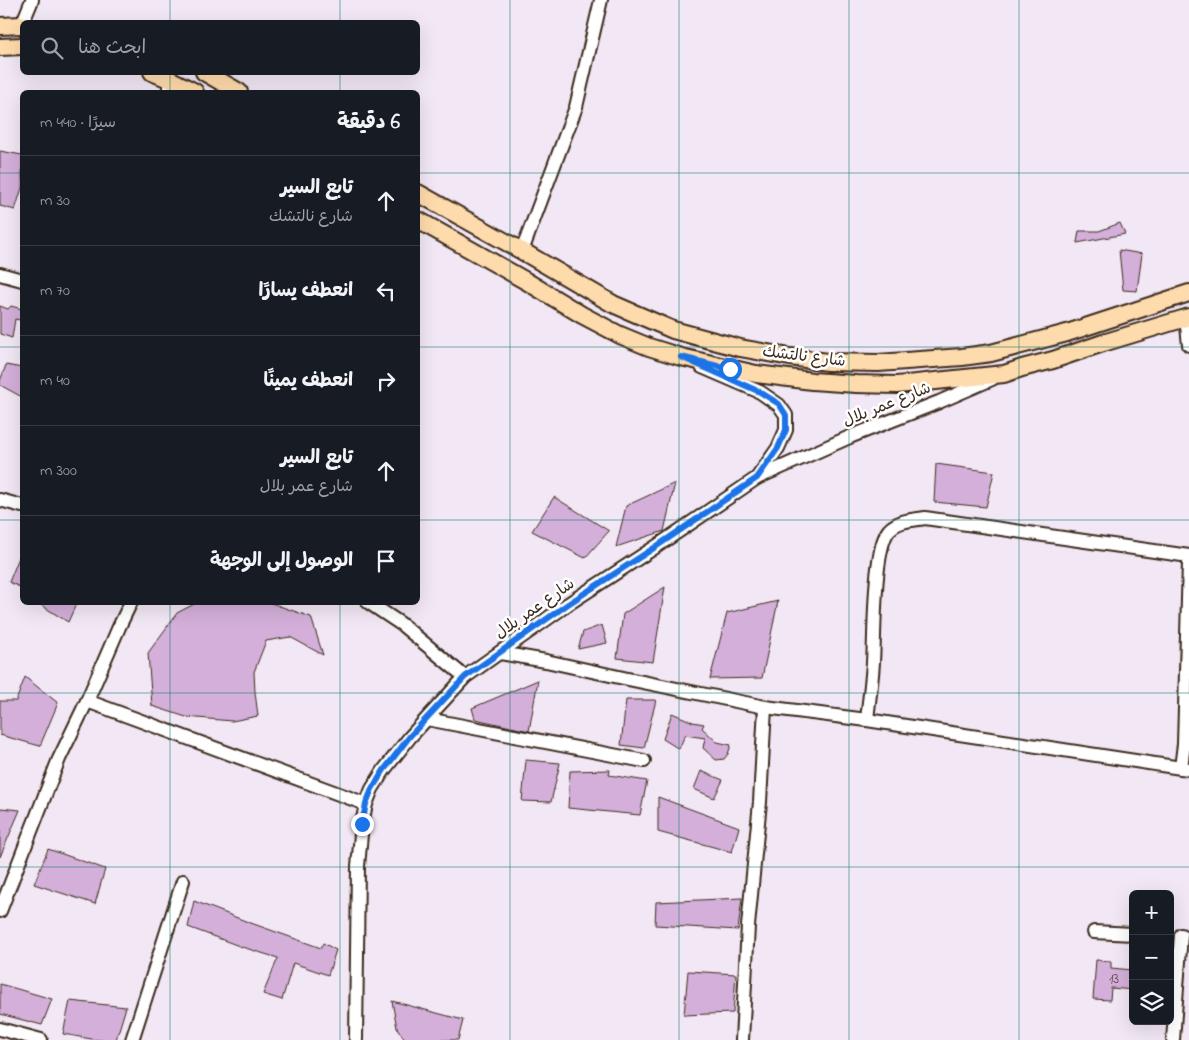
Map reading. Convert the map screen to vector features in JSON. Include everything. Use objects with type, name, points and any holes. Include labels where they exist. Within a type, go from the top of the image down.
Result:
[{"type":"main road","points":[[0,26],[20,24]]},
{"type":"main road","points":[[0,47],[20,46]]},
{"type":"main road","points":[[156,75],[169,86],[186,90]]},
{"type":"main road","points":[[209,75],[236,90]]},
{"type":"main road","name":"شارع نالتشك","points":[[420,194],[613,304],[674,330],[740,348],[828,362],[900,363],[991,353],[1067,333],[1189,294]]},
{"type":"main road","name":"شارع نالتشك","points":[[420,221],[620,335],[649,347],[681,357],[756,374],[812,381],[897,385],[1004,374],[1188,317]]},
{"type":"street","points":[[24,20],[32,0]]},
{"type":"street","points":[[522,251],[576,107],[602,0]]},
{"type":"street","points":[[0,274],[20,279]]},
{"type":"street","points":[[1188,317],[1189,345]]},
{"type":"street","points":[[681,357],[760,392],[779,404],[786,415],[786,430],[778,448],[757,478]]},
{"type":"street","name":"شارع عمر بلال","points":[[358,1040],[358,866],[366,804],[372,789],[384,770],[410,736],[465,677],[568,604],[757,478],[852,436],[1004,374]]},
{"type":"street","points":[[0,500],[20,505]]},
{"type":"street","points":[[867,720],[872,681],[880,553],[884,540],[890,530],[898,523],[925,518],[1189,556]]},
{"type":"street","points":[[500,653],[765,707],[867,720],[1185,768],[1189,563]]},
{"type":"street","points":[[0,911],[59,759],[129,605]]},
{"type":"street","points":[[372,605],[401,624],[465,677]]},
{"type":"street","points":[[87,701],[366,804]]},
{"type":"street","points":[[742,1040],[748,926],[760,802],[765,707]]},
{"type":"street","points":[[427,719],[644,760]]},
{"type":"street","points":[[132,1040],[183,881]]},
{"type":"street","points":[[1094,932],[1129,934]]},
{"type":"street","points":[[1173,1040],[1180,935]]},
{"type":"street","points":[[0,1029],[41,1040]]},
{"type":"building","points":[[0,151],[20,155],[20,194],[15,210],[0,206]]},
{"type":"building","points":[[1120,223],[1125,234],[1077,243],[1079,231],[1099,231]]},
{"type":"building","points":[[1119,250],[1142,254],[1137,291],[1123,290]]},
{"type":"building","points":[[0,306],[8,309],[11,306],[20,308],[20,320],[15,319],[12,338],[0,334]]},
{"type":"building","points":[[6,365],[20,368],[20,396],[0,385]]},
{"type":"building","points":[[936,464],[994,472],[986,507],[934,502]]},
{"type":"building","points":[[675,483],[664,531],[616,547],[626,506]]},
{"type":"building","points":[[554,497],[609,531],[585,558],[532,531]]},
{"type":"building","points":[[20,555],[20,587],[9,582]]},
{"type":"building","points":[[665,587],[653,662],[617,658],[623,614]]},
{"type":"building","points":[[778,601],[762,678],[710,679],[727,613]]},
{"type":"building","points":[[41,605],[76,605],[68,622]]},
{"type":"building","points":[[192,605],[277,605],[311,617],[323,655],[290,637],[266,641],[254,672],[258,716],[232,721],[186,717],[152,706],[148,653],[177,613]]},
{"type":"building","points":[[602,625],[607,643],[578,649],[583,632]]},
{"type":"building","points":[[25,677],[58,703],[40,746],[0,735],[0,701],[16,701]]},
{"type":"building","points":[[538,680],[529,731],[475,719],[472,708]]},
{"type":"building","points":[[626,700],[656,700],[644,748],[621,745]]},
{"type":"building","points":[[672,713],[693,722],[704,724],[702,728],[717,742],[731,745],[724,759],[716,760],[703,748],[705,738],[685,735],[679,749],[663,739]]},
{"type":"building","points":[[526,760],[560,763],[551,802],[522,801]]},
{"type":"building","points":[[610,770],[609,775],[647,781],[640,815],[568,808],[570,771]]},
{"type":"building","points":[[701,771],[723,780],[714,798],[694,789]]},
{"type":"building","points":[[658,797],[739,827],[732,852],[658,832]]},
{"type":"building","points":[[0,808],[20,810],[0,857]]},
{"type":"building","points":[[48,849],[105,869],[95,904],[34,884]]},
{"type":"building","points":[[742,898],[738,930],[655,925],[656,902]]},
{"type":"building","points":[[194,901],[321,948],[323,943],[336,950],[328,975],[293,963],[282,1000],[263,994],[278,958],[188,927]]},
{"type":"building","points":[[1096,960],[1111,961],[1111,968],[1129,970],[1129,990],[1111,988],[1110,1000],[1093,999]]},
{"type":"building","points":[[688,971],[736,974],[733,1013],[684,1015]]},
{"type":"building","points":[[0,984],[52,999],[42,1025],[0,1014]]},
{"type":"building","points":[[70,1001],[126,1007],[116,1040],[97,1040],[63,1034]]},
{"type":"building","points":[[392,1001],[463,1020],[458,1040],[405,1040],[397,1028]]},
{"type":"route","points":[[362,824],[366,804],[372,789],[384,770],[410,736],[465,677],[568,604],[757,478],[778,448],[786,430],[786,415],[779,404],[760,392],[681,357],[730,369]]}]
